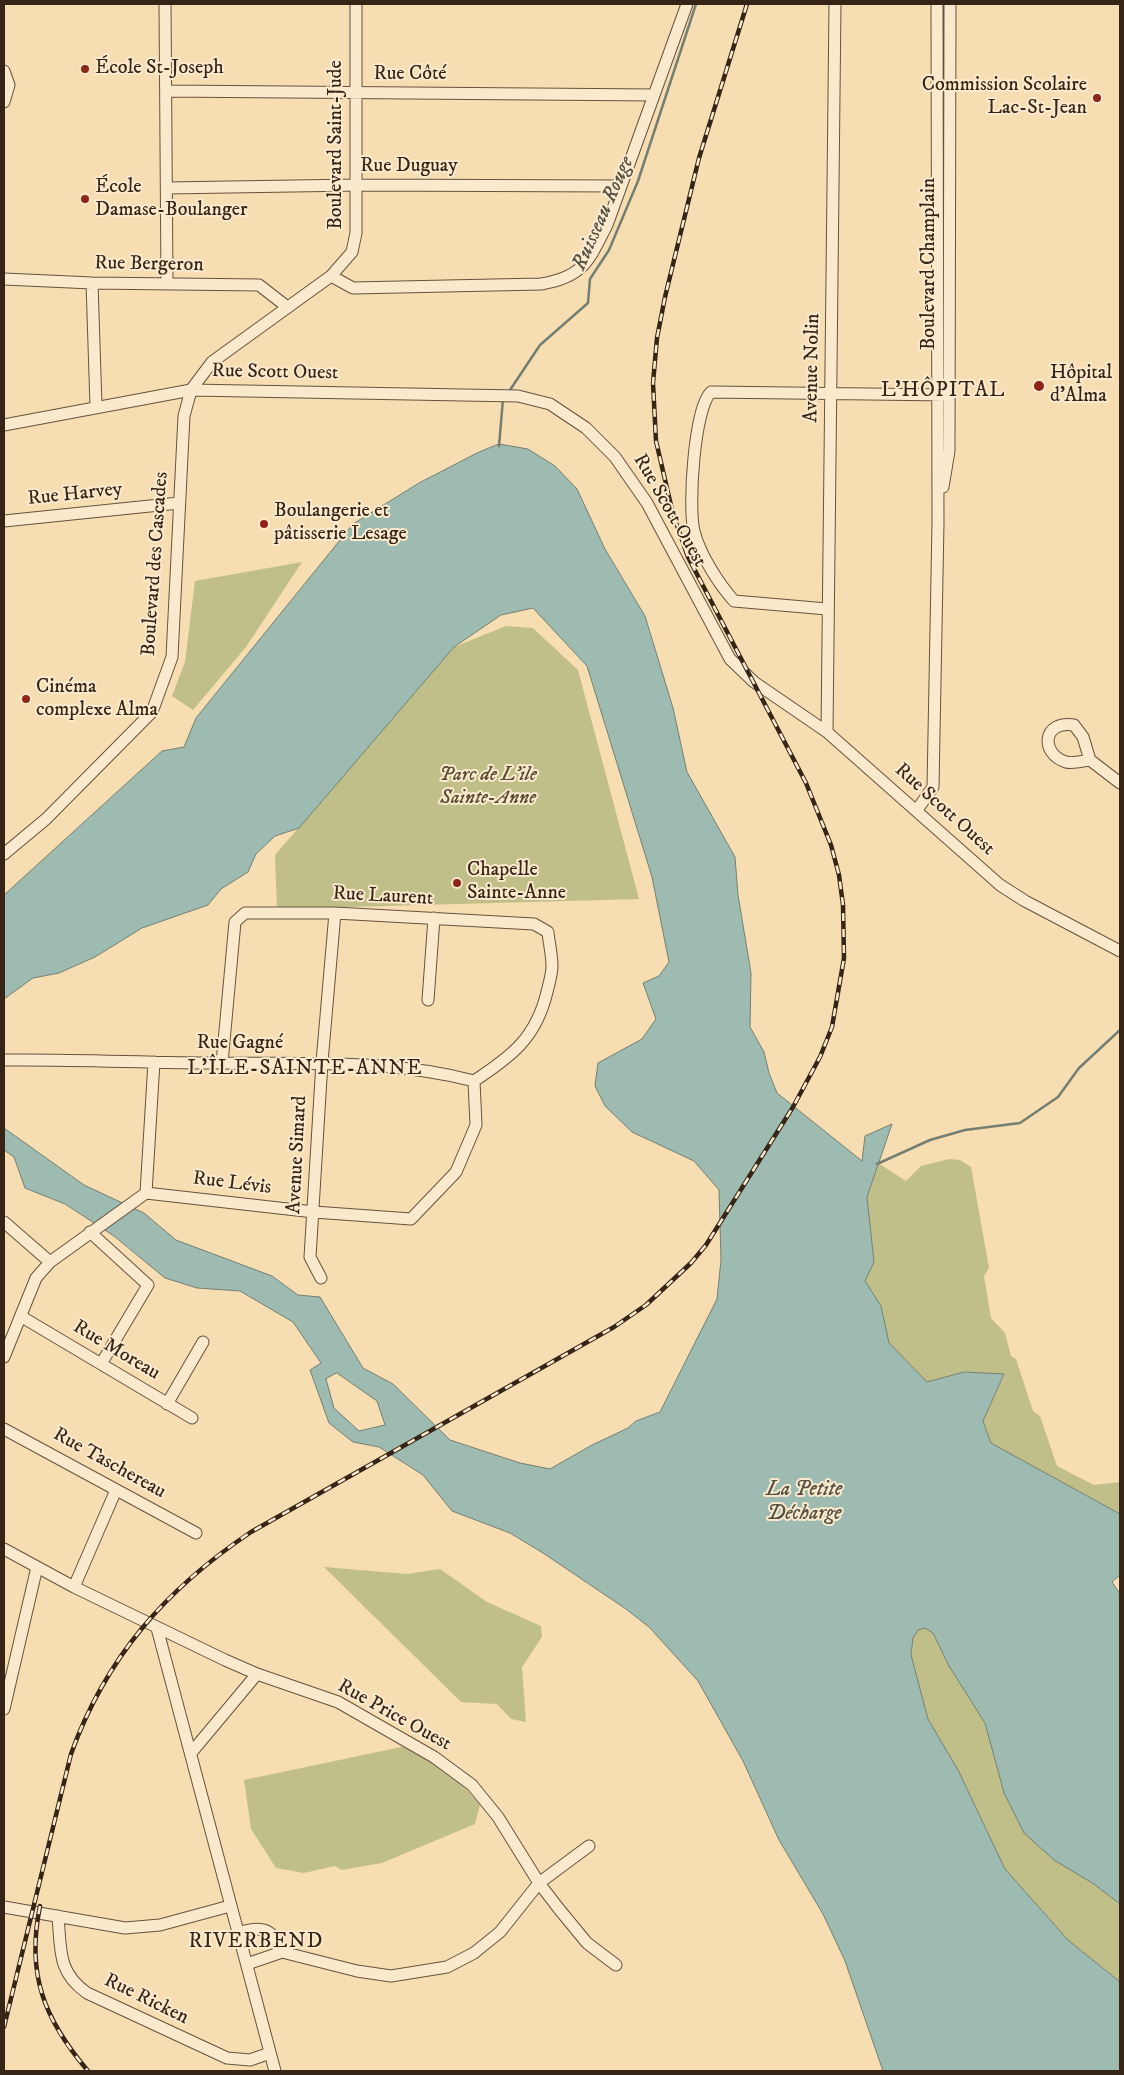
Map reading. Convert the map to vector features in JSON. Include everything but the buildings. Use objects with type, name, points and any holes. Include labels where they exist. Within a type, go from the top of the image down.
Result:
[{"type":"street","points":[[165,4],[167,283]]},
{"type":"street","name":"Boulevard Saint-Jude","points":[[191,390],[212,362],[286,306],[332,276],[352,252],[356,233],[356,4]]},
{"type":"street","points":[[332,276],[353,288],[541,284],[562,281],[580,270],[591,256],[607,225],[686,4]]},
{"type":"street","name":"Avenue Nolin","points":[[827,732],[835,4]]},
{"type":"street","name":"Boulevard Champlain","points":[[936,4],[943,394]]},
{"type":"street","name":"Boulevard Champlain","points":[[917,810],[933,787],[950,4]]},
{"type":"street","points":[[4,71],[9,85],[4,102]]},
{"type":"street","name":"Rue Côté","points":[[166,91],[654,95]]},
{"type":"street","name":"Rue Duguay","points":[[167,188],[356,185],[621,186]]},
{"type":"street","name":"Rue Bergeron","points":[[4,279],[92,283],[259,285],[286,306]]},
{"type":"street","points":[[92,283],[96,406]]},
{"type":"street","name":"Rue Scott Ouest","points":[[4,425],[96,406],[191,390],[518,396],[550,404],[586,428],[615,456],[647,503],[730,658],[754,682],[827,732],[1000,885],[1025,901],[1120,951]]},
{"type":"street","name":"Boulevard des Cascades","points":[[4,854],[46,819],[152,712],[172,657],[184,416],[191,390]]},
{"type":"street","points":[[827,609],[734,601],[720,585],[694,533],[690,510],[699,416],[707,396],[711,392],[943,394]]},
{"type":"street","name":"Rue Harvey","points":[[4,521],[179,503]]},
{"type":"street","points":[[1090,760],[1120,783]]},
{"type":"street","name":"Rue Laurent","points":[[222,1064],[234,922],[245,913],[335,913],[534,924],[548,932],[552,968],[543,1006],[533,1029],[523,1044],[474,1081]]},
{"type":"street","name":"Avenue Simard","points":[[321,1278],[310,1257],[322,1062],[335,913]]},
{"type":"street","points":[[428,1000],[434,918]]},
{"type":"street","name":"Rue Gagné","points":[[4,1060],[82,1058],[222,1064],[322,1062],[375,1064],[450,1075],[474,1081]]},
{"type":"street","points":[[4,1357],[36,1278],[50,1262],[146,1193],[154,1062]]},
{"type":"street","name":"Rue Lévis","points":[[146,1193],[314,1212],[411,1219],[456,1172],[476,1125],[474,1081]]},
{"type":"street","points":[[4,1222],[50,1262]]},
{"type":"street","points":[[90,1232],[148,1284],[101,1364]]},
{"type":"street","name":"Rue Moreau","points":[[22,1316],[192,1418]]},
{"type":"street","points":[[167,1404],[203,1342]]},
{"type":"street","name":"Rue Taschereau","points":[[4,1429],[196,1533]]},
{"type":"street","points":[[74,1587],[116,1490]]},
{"type":"street","name":"Rue Price Ouest","points":[[4,1549],[74,1587],[257,1674],[338,1702],[434,1757],[472,1785],[498,1817],[539,1883],[587,1943],[616,1965]]},
{"type":"street","points":[[4,1709],[37,1567]]},
{"type":"street","points":[[158,1628],[275,2071]]},
{"type":"street","points":[[4,1650],[16,1653]]},
{"type":"street","points":[[191,1753],[257,1674]]},
{"type":"street","points":[[247,1964],[282,1952],[357,1971],[391,1976],[448,1967],[474,1952],[500,1932],[539,1883],[589,1846]]},
{"type":"street","points":[[4,1907],[125,1928],[160,1925],[230,1906]]},
{"type":"street","name":"Rue Ricken","points":[[58,1916],[62,1961],[66,1973],[75,1985],[86,1992],[227,2058],[250,2060],[270,2053]]},
{"type":"street","points":[[238,1933],[257,1929],[270,1931],[277,1940],[282,1952]]},
{"type":"green space","points":[[302,562],[246,647],[193,710],[172,696],[185,662],[195,581]]},
{"type":"green space","name":"Parc de L'ile Sainte-Anne","points":[[506,626],[533,628],[578,670],[639,899],[277,909],[275,855],[454,647]]},
{"type":"green space","points":[[949,1159],[960,1160],[971,1167],[989,1268],[984,1276],[991,1318],[1005,1333],[1011,1356],[1016,1359],[1033,1411],[1040,1416],[1057,1466],[1094,1485],[1120,1482],[1120,1514],[991,1443],[983,1421],[1004,1375],[964,1372],[927,1382],[889,1343],[881,1306],[864,1281],[874,1262],[867,1197],[878,1163],[906,1181],[921,1166]]},
{"type":"green space","points":[[324,1567],[407,1574],[440,1569],[487,1602],[541,1626],[542,1637],[522,1667],[526,1722],[511,1719],[497,1704],[461,1702]]},
{"type":"green space","points":[[925,1628],[933,1633],[949,1666],[985,1723],[1004,1793],[1094,1884],[1120,1904],[1120,1982],[1068,1940],[1005,1869],[958,1770],[928,1719],[911,1655],[913,1638],[918,1630]]},
{"type":"green space","points":[[406,1746],[458,1780],[480,1805],[475,1824],[382,1863],[342,1870],[335,1866],[304,1873],[276,1868],[251,1829],[244,1780]]},
{"type":"water","name":"La Petite Décharge","points":[[499,444],[528,449],[555,466],[577,489],[605,549],[645,616],[673,708],[687,772],[735,857],[738,895],[751,973],[750,1027],[764,1052],[769,1073],[777,1093],[862,1161],[865,1136],[892,1124],[867,1197],[874,1262],[865,1281],[881,1306],[889,1343],[927,1382],[964,1372],[1004,1374],[983,1421],[991,1443],[1120,1514],[1120,1575],[1112,1582],[1120,1594],[1120,1904],[1094,1884],[1054,1860],[1024,1833],[1004,1793],[985,1723],[949,1666],[933,1633],[925,1628],[918,1630],[913,1638],[911,1655],[928,1719],[958,1770],[1005,1869],[1068,1940],[1120,1982],[1120,2071],[883,2071],[845,1961],[823,1914],[779,1840],[743,1761],[698,1681],[649,1627],[626,1609],[510,1533],[452,1511],[423,1475],[379,1447],[353,1442],[329,1423],[310,1370],[321,1363],[293,1322],[240,1291],[197,1288],[165,1278],[114,1236],[65,1204],[25,1188],[14,1157],[4,1150],[4,1128],[84,1185],[144,1213],[176,1240],[272,1276],[298,1295],[320,1297],[363,1368],[393,1384],[450,1440],[520,1463],[550,1469],[592,1445],[628,1428],[636,1421],[660,1412],[717,1299],[721,1260],[719,1190],[694,1161],[632,1132],[605,1106],[595,1086],[598,1063],[642,1039],[656,1019],[643,983],[659,976],[669,962],[652,877],[587,666],[533,608],[501,615],[454,647],[299,828],[275,836],[256,854],[248,872],[221,889],[208,905],[142,928],[95,957],[59,973],[33,978],[4,999],[4,895],[162,751],[184,747],[196,718],[353,524],[419,483],[477,453]],"holes":[[[337,1373],[377,1401],[385,1425],[359,1431],[334,1408],[326,1379]]]},
{"type":"waterway","name":"Ruisseau Rouge","points":[[508,393],[540,345],[588,303],[590,279],[609,250],[638,181],[696,4]]},
{"type":"waterway","name":"Ruisseau Rouge","points":[[499,446],[503,399]]},
{"type":"waterway","points":[[877,1164],[930,1140],[965,1130],[1020,1123],[1058,1097],[1079,1068],[1120,1030]]},
{"type":"railway","points":[[4,2027],[71,1754],[85,1719],[102,1686],[142,1628],[192,1577],[251,1532],[614,1327],[646,1305],[691,1263],[706,1245],[793,1107],[820,1057],[832,1027],[844,958],[843,905],[839,875],[831,845],[806,783],[688,557],[673,514],[656,441],[653,383],[657,338],[665,297],[699,158],[747,4]]},
{"type":"railway","points":[[40,1906],[35,1953],[37,1974],[42,1994],[60,2033],[88,2071]]},
{"type":"place","name":"École St-Joseph","points":[[85,69]]},
{"type":"place","name":"Commission Scolaire Lac-St-Jean","points":[[1097,98]]},
{"type":"place","name":"École Damase-Boulanger","points":[[85,199]]},
{"type":"place","name":"Hôpital d'Alma","points":[[1039,386]]},
{"type":"place","name":"Boulangerie et pâtisserie Lesage","points":[[264,524]]},
{"type":"place","name":"Cinéma complexe Alma","points":[[26,699]]},
{"type":"place","name":"Chapelle Sainte-Anne","points":[[457,883]]},
{"type":"district","name":"L'HÔPITAL","points":[[943,392]]},
{"type":"district","name":"L'ÎLE-SAINTE-ANNE","points":[[305,1070]]},
{"type":"district","name":"RIVERBEND","points":[[256,1943]]}]
